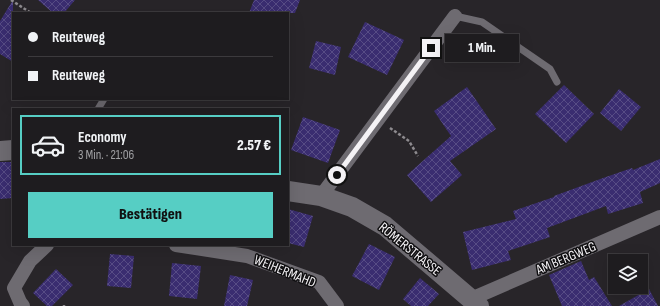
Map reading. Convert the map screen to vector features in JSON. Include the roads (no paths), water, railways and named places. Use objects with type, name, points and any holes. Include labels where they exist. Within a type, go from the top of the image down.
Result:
[{"type":"main road","points":[[0,151],[12,150]]},
{"type":"main road","name":"RÖMERSTRASSE","points":[[289,191],[321,196],[352,207],[385,226],[475,303]]},
{"type":"street","points":[[321,196],[455,16]]},
{"type":"street","name":"AM BERGWEG","points":[[475,303],[660,218]]},
{"type":"street","points":[[24,306],[20,302],[14,288],[30,262],[47,246]]},
{"type":"street","name":"WEIHERMAHD","points":[[182,246],[247,256],[319,282],[337,306]]},
{"type":"lane","points":[[455,16],[482,22],[550,69],[557,82]]}]
